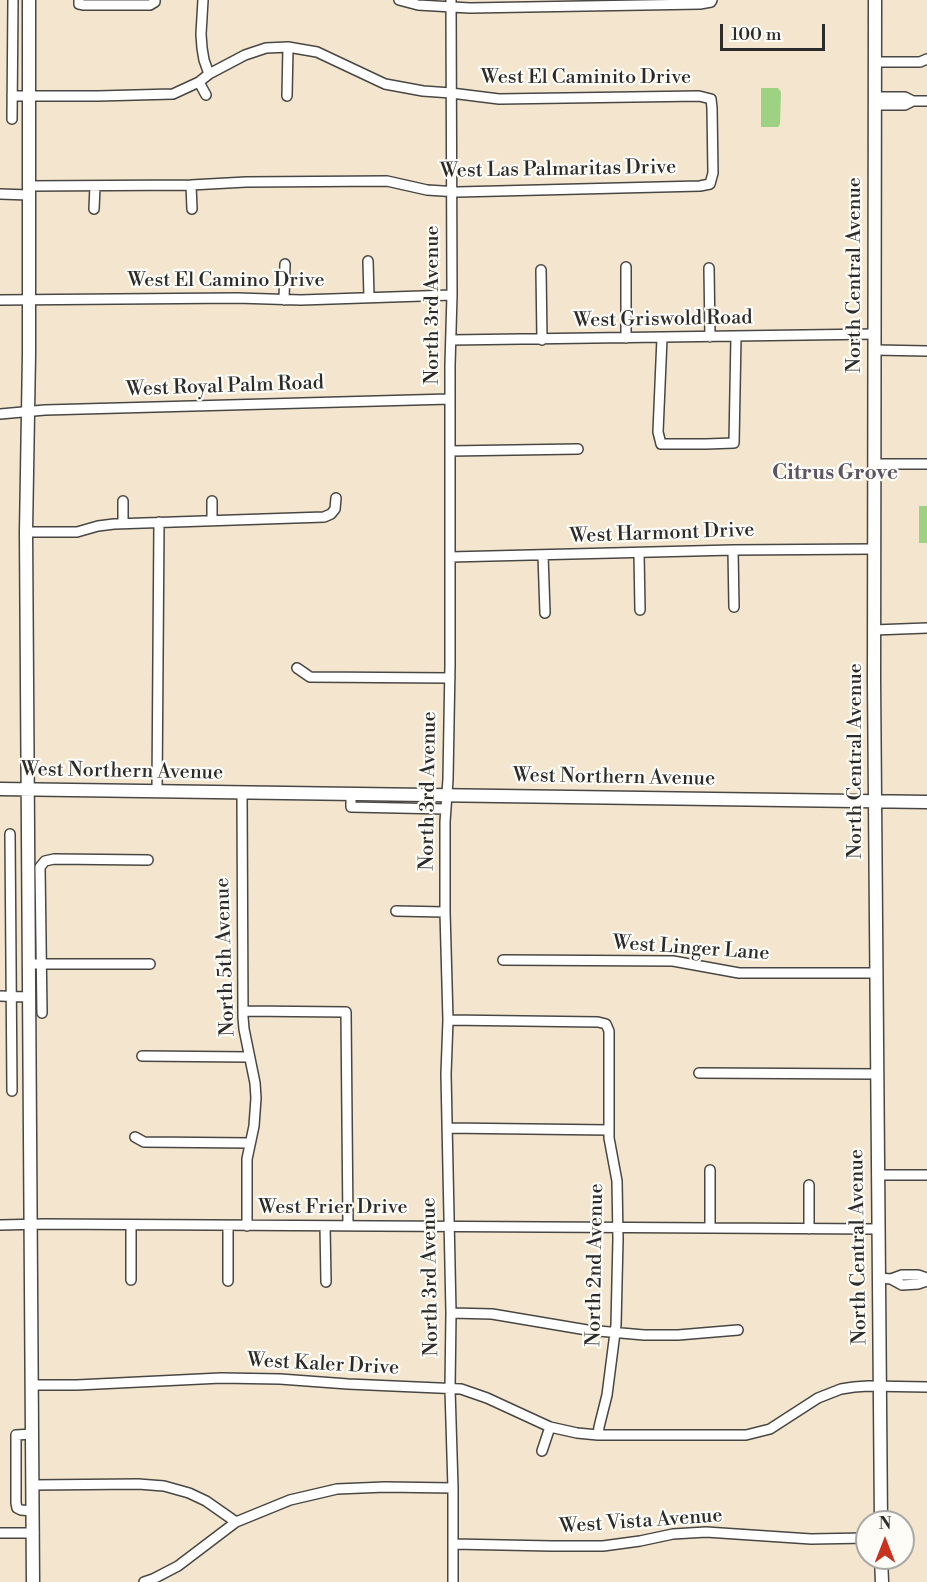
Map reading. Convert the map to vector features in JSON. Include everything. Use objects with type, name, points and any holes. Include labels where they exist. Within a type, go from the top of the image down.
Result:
[{"type":"main road","points":[[30,0],[26,532],[27,790],[35,964],[29,997],[33,1582]]},
{"type":"main road","name":"North Central Avenue","points":[[875,0],[874,630],[877,1175],[878,1229],[885,1278],[880,1386],[881,1510]]},
{"type":"main road","name":"West Northern Avenue","points":[[0,789],[927,802]]},
{"type":"street","points":[[12,0],[12,119]]},
{"type":"street","points":[[79,0],[79,4],[84,5],[150,5],[155,0]]},
{"type":"street","points":[[203,0],[201,40],[209,74]]},
{"type":"street","points":[[399,0],[418,5],[688,5],[712,1]]},
{"type":"street","name":"North 3rd Avenue","points":[[451,4],[450,678],[445,912],[453,1582]]},
{"type":"street","points":[[287,96],[288,47]]},
{"type":"street","name":"West El Caminito Drive","points":[[12,96],[173,94],[199,82],[209,74],[245,55],[266,48],[288,47],[317,52],[386,84],[423,92],[499,99],[699,96],[711,99],[712,173],[710,184]]},
{"type":"street","points":[[874,59],[920,62],[927,59]]},
{"type":"street","points":[[199,82],[206,95]]},
{"type":"street","points":[[874,101],[905,105],[913,101],[927,101]]},
{"type":"street","name":"West Las Palmaritas Drive","points":[[0,194],[95,186],[246,182],[387,181],[427,190],[451,192],[710,184]]},
{"type":"street","points":[[191,185],[192,208]]},
{"type":"street","points":[[94,209],[95,186]]},
{"type":"street","points":[[368,261],[369,297]]},
{"type":"street","name":"West El Camino Drive","points":[[284,300],[285,264]]},
{"type":"street","points":[[626,267],[626,338]]},
{"type":"street","points":[[709,268],[710,337]]},
{"type":"street","points":[[540,270],[542,340]]},
{"type":"street","name":"West El Camino Drive","points":[[0,300],[237,298],[284,300],[452,295]]},
{"type":"street","name":"West Griswold Road","points":[[451,340],[875,334]]},
{"type":"street","points":[[662,338],[658,432],[661,444],[734,443],[736,337]]},
{"type":"street","points":[[875,350],[927,351]]},
{"type":"street","name":"West Royal Palm Road","points":[[0,414],[45,410],[450,399]]},
{"type":"street","points":[[450,451],[578,449]]},
{"type":"street","points":[[875,464],[927,464]]},
{"type":"street","points":[[26,532],[77,532],[98,526],[123,523],[324,517],[335,509],[336,498]]},
{"type":"street","points":[[123,501],[123,523]]},
{"type":"street","points":[[212,501],[212,520]]},
{"type":"street","points":[[157,792],[159,522]]},
{"type":"street","name":"West Harmont Drive","points":[[450,557],[874,549]]},
{"type":"street","points":[[733,550],[734,607]]},
{"type":"street","points":[[639,553],[640,610]]},
{"type":"street","points":[[543,555],[545,613]]},
{"type":"street","points":[[874,630],[927,628]]},
{"type":"street","points":[[297,668],[310,677],[450,678]]},
{"type":"street","name":"North 5th Avenue","points":[[242,793],[243,1011],[256,1098],[254,1126],[246,1169],[247,1226]]},
{"type":"street","points":[[351,795],[351,807],[446,809]]},
{"type":"street","points":[[10,834],[12,1091]]},
{"type":"street","points":[[42,1013],[35,964],[40,867],[45,861],[54,859],[148,860]]},
{"type":"street","points":[[396,911],[445,912]]},
{"type":"street","name":"West Linger Lane","points":[[503,960],[673,961],[739,973],[876,974]]},
{"type":"street","points":[[35,964],[150,964]]},
{"type":"street","points":[[0,996],[29,997]]},
{"type":"street","points":[[243,1011],[346,1012],[348,1226]]},
{"type":"street","name":"North 2nd Avenue","points":[[448,1020],[598,1022],[606,1024],[609,1031],[609,1130],[617,1181],[618,1228],[615,1333],[607,1395],[598,1435]]},
{"type":"street","points":[[142,1056],[249,1057]]},
{"type":"street","points":[[699,1073],[877,1074]]},
{"type":"street","points":[[447,1128],[609,1130]]},
{"type":"street","points":[[135,1137],[144,1142],[250,1143]]},
{"type":"street","points":[[710,1170],[710,1228]]},
{"type":"street","points":[[877,1175],[927,1175]]},
{"type":"street","points":[[809,1185],[809,1229]]},
{"type":"street","name":"West Frier Drive","points":[[0,1225],[878,1229]]},
{"type":"street","points":[[131,1225],[131,1280]]},
{"type":"street","points":[[228,1226],[228,1281]]},
{"type":"street","points":[[325,1226],[326,1282]]},
{"type":"street","points":[[885,1278],[918,1275],[927,1280]]},
{"type":"street","points":[[451,1313],[492,1314],[587,1330],[644,1335],[678,1335],[738,1330]]},
{"type":"street","name":"West Kaler Drive","points":[[32,1385],[77,1386],[221,1378],[461,1389],[487,1398],[550,1427],[598,1435],[746,1435],[770,1429],[819,1398],[841,1389],[880,1386],[927,1387]]},
{"type":"street","points":[[542,1451],[550,1427]]},
{"type":"street","points":[[33,1434],[16,1435],[16,1503],[17,1508],[21,1510],[33,1511]]},
{"type":"street","points":[[33,1485],[138,1484],[164,1486],[189,1493],[206,1501],[236,1522]]},
{"type":"street","points":[[144,1582],[178,1566],[236,1522],[290,1500],[337,1488],[453,1488]]},
{"type":"street","name":"West Vista Avenue","points":[[453,1545],[603,1546],[673,1534],[706,1532],[811,1539],[855,1538]]},
{"type":"street","points":[[0,1533],[34,1533]]},
{"type":"green space","points":[[761,88],[778,88],[781,92],[778,127],[761,127]]},
{"type":"green space","points":[[919,506],[927,506],[927,543],[919,543]]},
{"type":"district","name":"Citrus Grove","points":[[835,474]]}]
